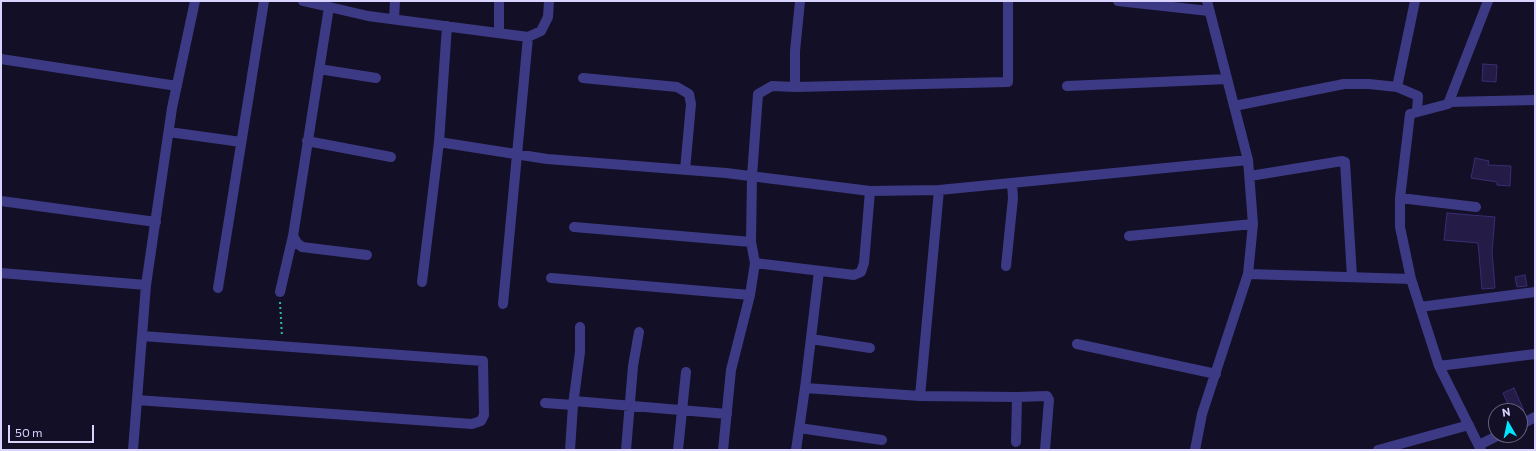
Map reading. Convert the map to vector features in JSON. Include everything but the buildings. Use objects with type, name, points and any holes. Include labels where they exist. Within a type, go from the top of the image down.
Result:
[{"type":"street","points":[[133,450],[146,285],[169,132],[195,1]]},
{"type":"street","points":[[218,288],[264,1]]},
{"type":"street","points":[[303,1],[368,16],[528,37],[541,31],[548,17],[549,1]]},
{"type":"street","points":[[394,19],[395,1]]},
{"type":"street","points":[[499,1],[499,33]]},
{"type":"street","points":[[795,87],[794,51],[800,1]]},
{"type":"street","points":[[723,450],[731,370],[750,295],[755,263],[751,242],[752,176],[758,94],[772,86],[795,87],[1008,82],[1008,1]]},
{"type":"street","points":[[1118,1],[1208,6],[1248,160],[1253,224],[1248,274],[1202,414],[1195,450]]},
{"type":"street","points":[[1397,87],[1415,1]]},
{"type":"street","points":[[1449,102],[1488,1]]},
{"type":"street","points":[[280,292],[293,236],[329,7]]},
{"type":"street","points":[[422,282],[439,142],[447,26]]},
{"type":"street","points":[[503,304],[528,37]]},
{"type":"street","points":[[1,59],[177,86]]},
{"type":"street","points":[[319,69],[376,78]]},
{"type":"street","points":[[582,78],[677,86],[689,94],[691,104],[685,170]]},
{"type":"street","points":[[1067,86],[1227,79]]},
{"type":"street","points":[[1234,106],[1344,84],[1369,84],[1397,87],[1418,96],[1417,112]]},
{"type":"street","points":[[1480,448],[1439,366],[1411,279],[1400,227],[1400,198],[1410,114],[1448,104],[1449,102],[1535,100]]},
{"type":"street","points":[[169,132],[241,142]]},
{"type":"street","points":[[307,141],[391,157]]},
{"type":"street","points":[[439,142],[547,159],[752,176],[870,191],[939,190],[1248,160]]},
{"type":"street","points":[[1250,176],[1342,161],[1346,162],[1352,277]]},
{"type":"street","points":[[1006,266],[1013,198],[1012,184]]},
{"type":"street","points":[[920,396],[939,190]]},
{"type":"street","points":[[755,263],[854,275],[861,272],[864,264],[870,191]]},
{"type":"street","points":[[1400,198],[1476,207]]},
{"type":"street","points":[[1,201],[156,222]]},
{"type":"street","points":[[1129,236],[1253,224]]},
{"type":"street","points":[[574,227],[751,242]]},
{"type":"street","points":[[293,236],[297,243],[302,247],[366,254]]},
{"type":"street","points":[[796,450],[806,388],[819,271]]},
{"type":"street","points":[[1,273],[146,285]]},
{"type":"street","points":[[1248,274],[1411,279]]},
{"type":"street","points":[[551,278],[750,295]]},
{"type":"street","points":[[1420,307],[1535,292]]},
{"type":"street","points":[[570,450],[573,405],[580,352],[580,327]]},
{"type":"street","points":[[626,450],[629,405],[639,332]]},
{"type":"street","points":[[137,400],[472,424],[481,421],[484,415],[483,361],[142,336]]},
{"type":"street","points":[[811,339],[870,348]]},
{"type":"street","points":[[1077,344],[1216,374]]},
{"type":"street","points":[[1439,366],[1535,354]]},
{"type":"street","points":[[678,450],[686,372]]},
{"type":"street","points":[[806,388],[920,396],[1047,396],[1049,400],[1045,450]]},
{"type":"street","points":[[1016,442],[1017,397]]},
{"type":"street","points":[[573,405],[574,401],[727,414]]},
{"type":"street","points":[[545,403],[573,405]]},
{"type":"street","points":[[1378,450],[1469,426]]},
{"type":"street","points":[[799,428],[882,440]]},
{"type":"path","points":[[280,292],[279,309],[283,346]]}]
